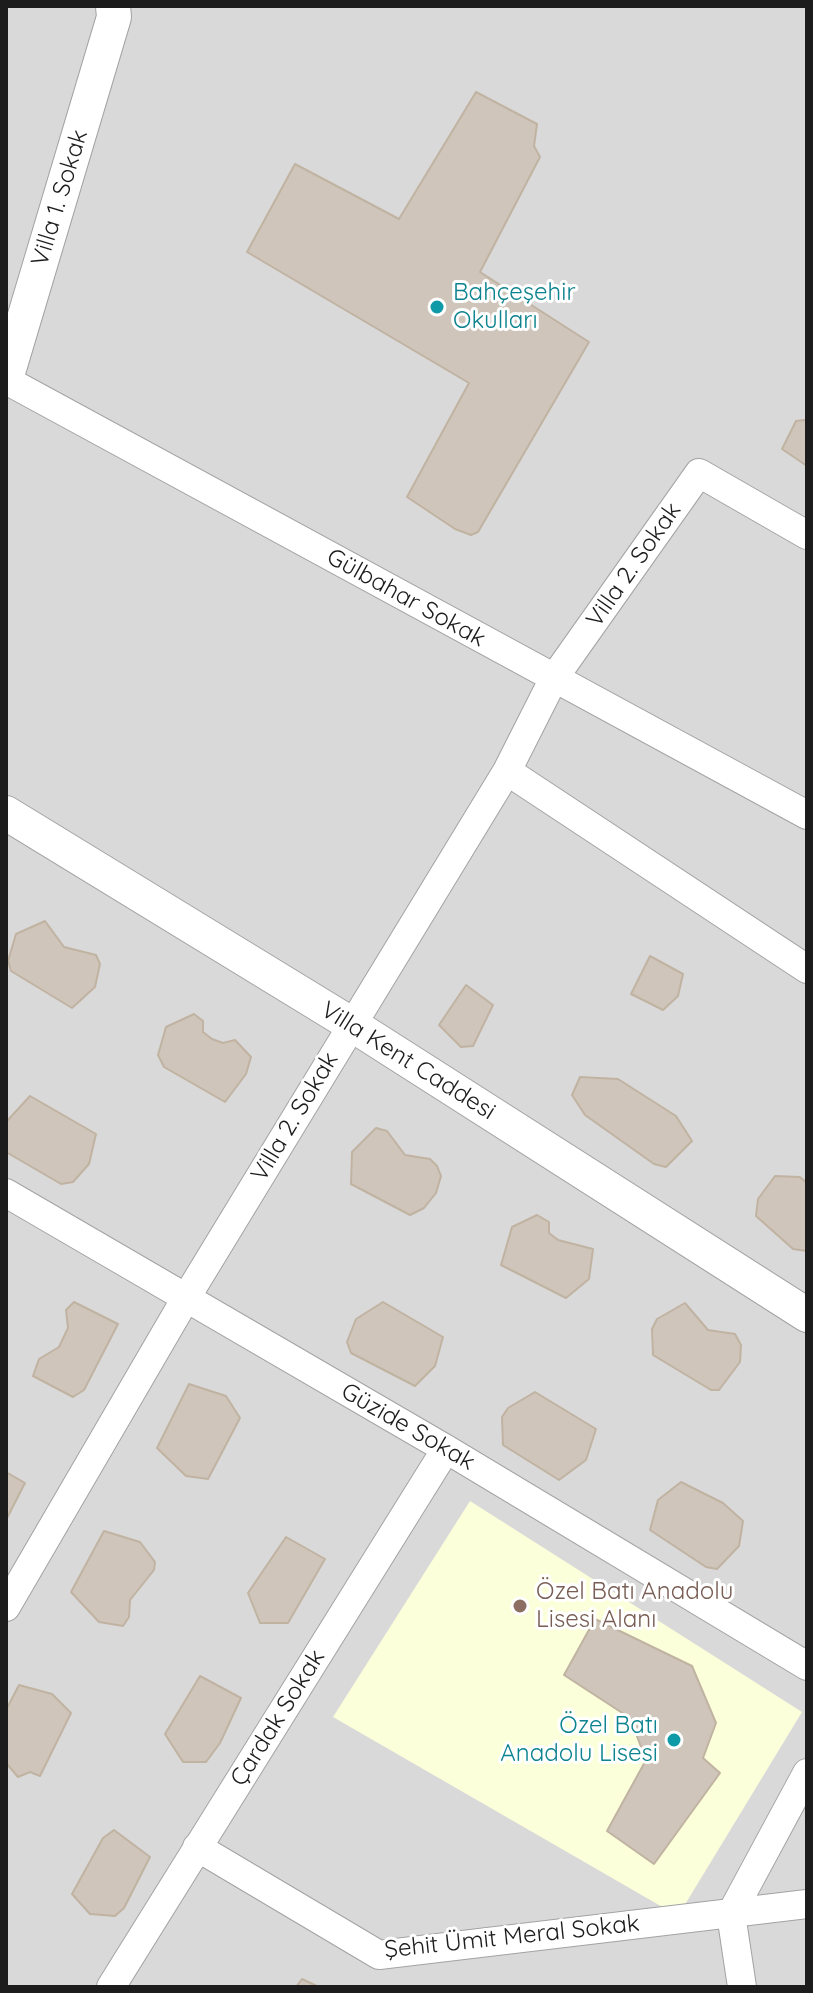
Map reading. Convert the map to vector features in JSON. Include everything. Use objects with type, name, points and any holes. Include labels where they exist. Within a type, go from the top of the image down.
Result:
[{"type":"street","name":"Villa 1. Sokak","points":[[6,380],[113,11]]},
{"type":"street","name":"Gülbahar Sokak","points":[[6,380],[807,815]]},
{"type":"street","name":"Villa 2. Sokak","points":[[6,1607],[186,1298],[507,771],[554,678],[699,473],[807,535]]},
{"type":"street","points":[[507,771],[807,969]]},
{"type":"street","name":"Villa Kent Caddesi","points":[[6,813],[351,1024],[807,1315]]},
{"type":"street","name":"Güzide Sokak","points":[[6,1193],[446,1449],[807,1666]]},
{"type":"street","name":"Çardak Sokak","points":[[111,1987],[446,1449]]},
{"type":"street","points":[[742,1987],[731,1914],[807,1773]]},
{"type":"street","name":"Şehit Ümit Meral Sokak","points":[[197,1847],[379,1955],[807,1904]]},
{"type":"shaded area","points":[[6,6],[807,6],[807,1987],[6,1987]]},
{"type":"shaded area","name":"Özel Batı Anadolu Lisesi Alanı","points":[[470,1501],[802,1712],[678,1916],[333,1717]]},
{"type":"building","name":"Bahçeşehir Okulları","points":[[476,92],[537,124],[534,146],[540,157],[480,272],[589,342],[478,532],[471,535],[455,529],[407,497],[469,383],[247,252],[295,164],[399,219]]},
{"type":"building","points":[[796,421],[807,421],[807,466],[782,449]]},
{"type":"building","points":[[45,921],[64,947],[96,955],[100,964],[95,987],[72,1008],[11,971],[8,961],[16,934]]},
{"type":"building","points":[[650,956],[683,974],[678,996],[663,1010],[631,994]]},
{"type":"building","points":[[466,985],[493,1005],[473,1046],[461,1047],[439,1025]]},
{"type":"building","points":[[194,1014],[203,1021],[203,1032],[212,1039],[223,1043],[235,1040],[251,1057],[246,1074],[225,1102],[164,1067],[158,1055],[166,1027]]},
{"type":"building","points":[[580,1077],[618,1079],[676,1116],[692,1141],[666,1167],[654,1164],[585,1115],[572,1095]]},
{"type":"building","points":[[30,1096],[96,1134],[89,1164],[73,1182],[61,1184],[6,1152],[7,1121]]},
{"type":"building","points":[[376,1128],[387,1131],[405,1155],[430,1159],[441,1176],[436,1193],[424,1208],[410,1215],[351,1184],[352,1152]]},
{"type":"building","points":[[775,1176],[800,1177],[807,1183],[807,1251],[793,1249],[756,1216],[758,1199]]},
{"type":"building","points":[[537,1215],[549,1222],[549,1233],[558,1240],[593,1249],[589,1279],[566,1298],[501,1265],[512,1227]]},
{"type":"building","points":[[74,1302],[118,1324],[84,1390],[73,1397],[33,1376],[39,1359],[59,1347],[68,1328],[66,1310]]},
{"type":"building","points":[[383,1302],[443,1337],[435,1366],[415,1386],[351,1353],[347,1342],[356,1319]]},
{"type":"building","points":[[685,1303],[708,1330],[735,1334],[741,1345],[740,1362],[719,1390],[711,1390],[653,1355],[652,1329],[657,1319]]},
{"type":"building","points":[[189,1384],[226,1396],[240,1418],[208,1479],[186,1476],[157,1448]]},
{"type":"building","points":[[535,1392],[596,1429],[586,1460],[559,1480],[503,1445],[502,1417],[508,1408]]},
{"type":"building","points":[[6,1472],[25,1483],[6,1520]]},
{"type":"building","points":[[681,1482],[723,1503],[743,1521],[739,1546],[717,1569],[706,1567],[650,1530],[658,1500]]},
{"type":"building","points":[[104,1531],[140,1542],[155,1562],[154,1570],[130,1600],[129,1617],[123,1626],[99,1622],[71,1592]]},
{"type":"building","points":[[286,1537],[325,1559],[288,1623],[260,1623],[248,1593]]},
{"type":"building","name":"Özel Batı Anadolu Lisesi","points":[[595,1619],[692,1666],[716,1723],[703,1758],[720,1773],[654,1864],[607,1831],[646,1760],[630,1718],[564,1675]]},
{"type":"building","points":[[200,1676],[241,1698],[220,1743],[206,1762],[183,1762],[165,1734]]},
{"type":"building","points":[[19,1685],[52,1694],[71,1713],[40,1776],[30,1772],[18,1777],[6,1763],[6,1710]]},
{"type":"building","points":[[114,1830],[150,1857],[124,1908],[115,1916],[90,1914],[72,1894],[103,1838]]},
{"type":"building","points":[[302,1979],[319,1987],[296,1987]]},
{"type":"place","name":"Bahçeşehir Okulları","points":[[437,307]]},
{"type":"place","name":"Özel Batı Anadolu Lisesi Alanı","points":[[520,1606]]},
{"type":"place","name":"Özel Batı Anadolu Lisesi","points":[[674,1740]]}]
